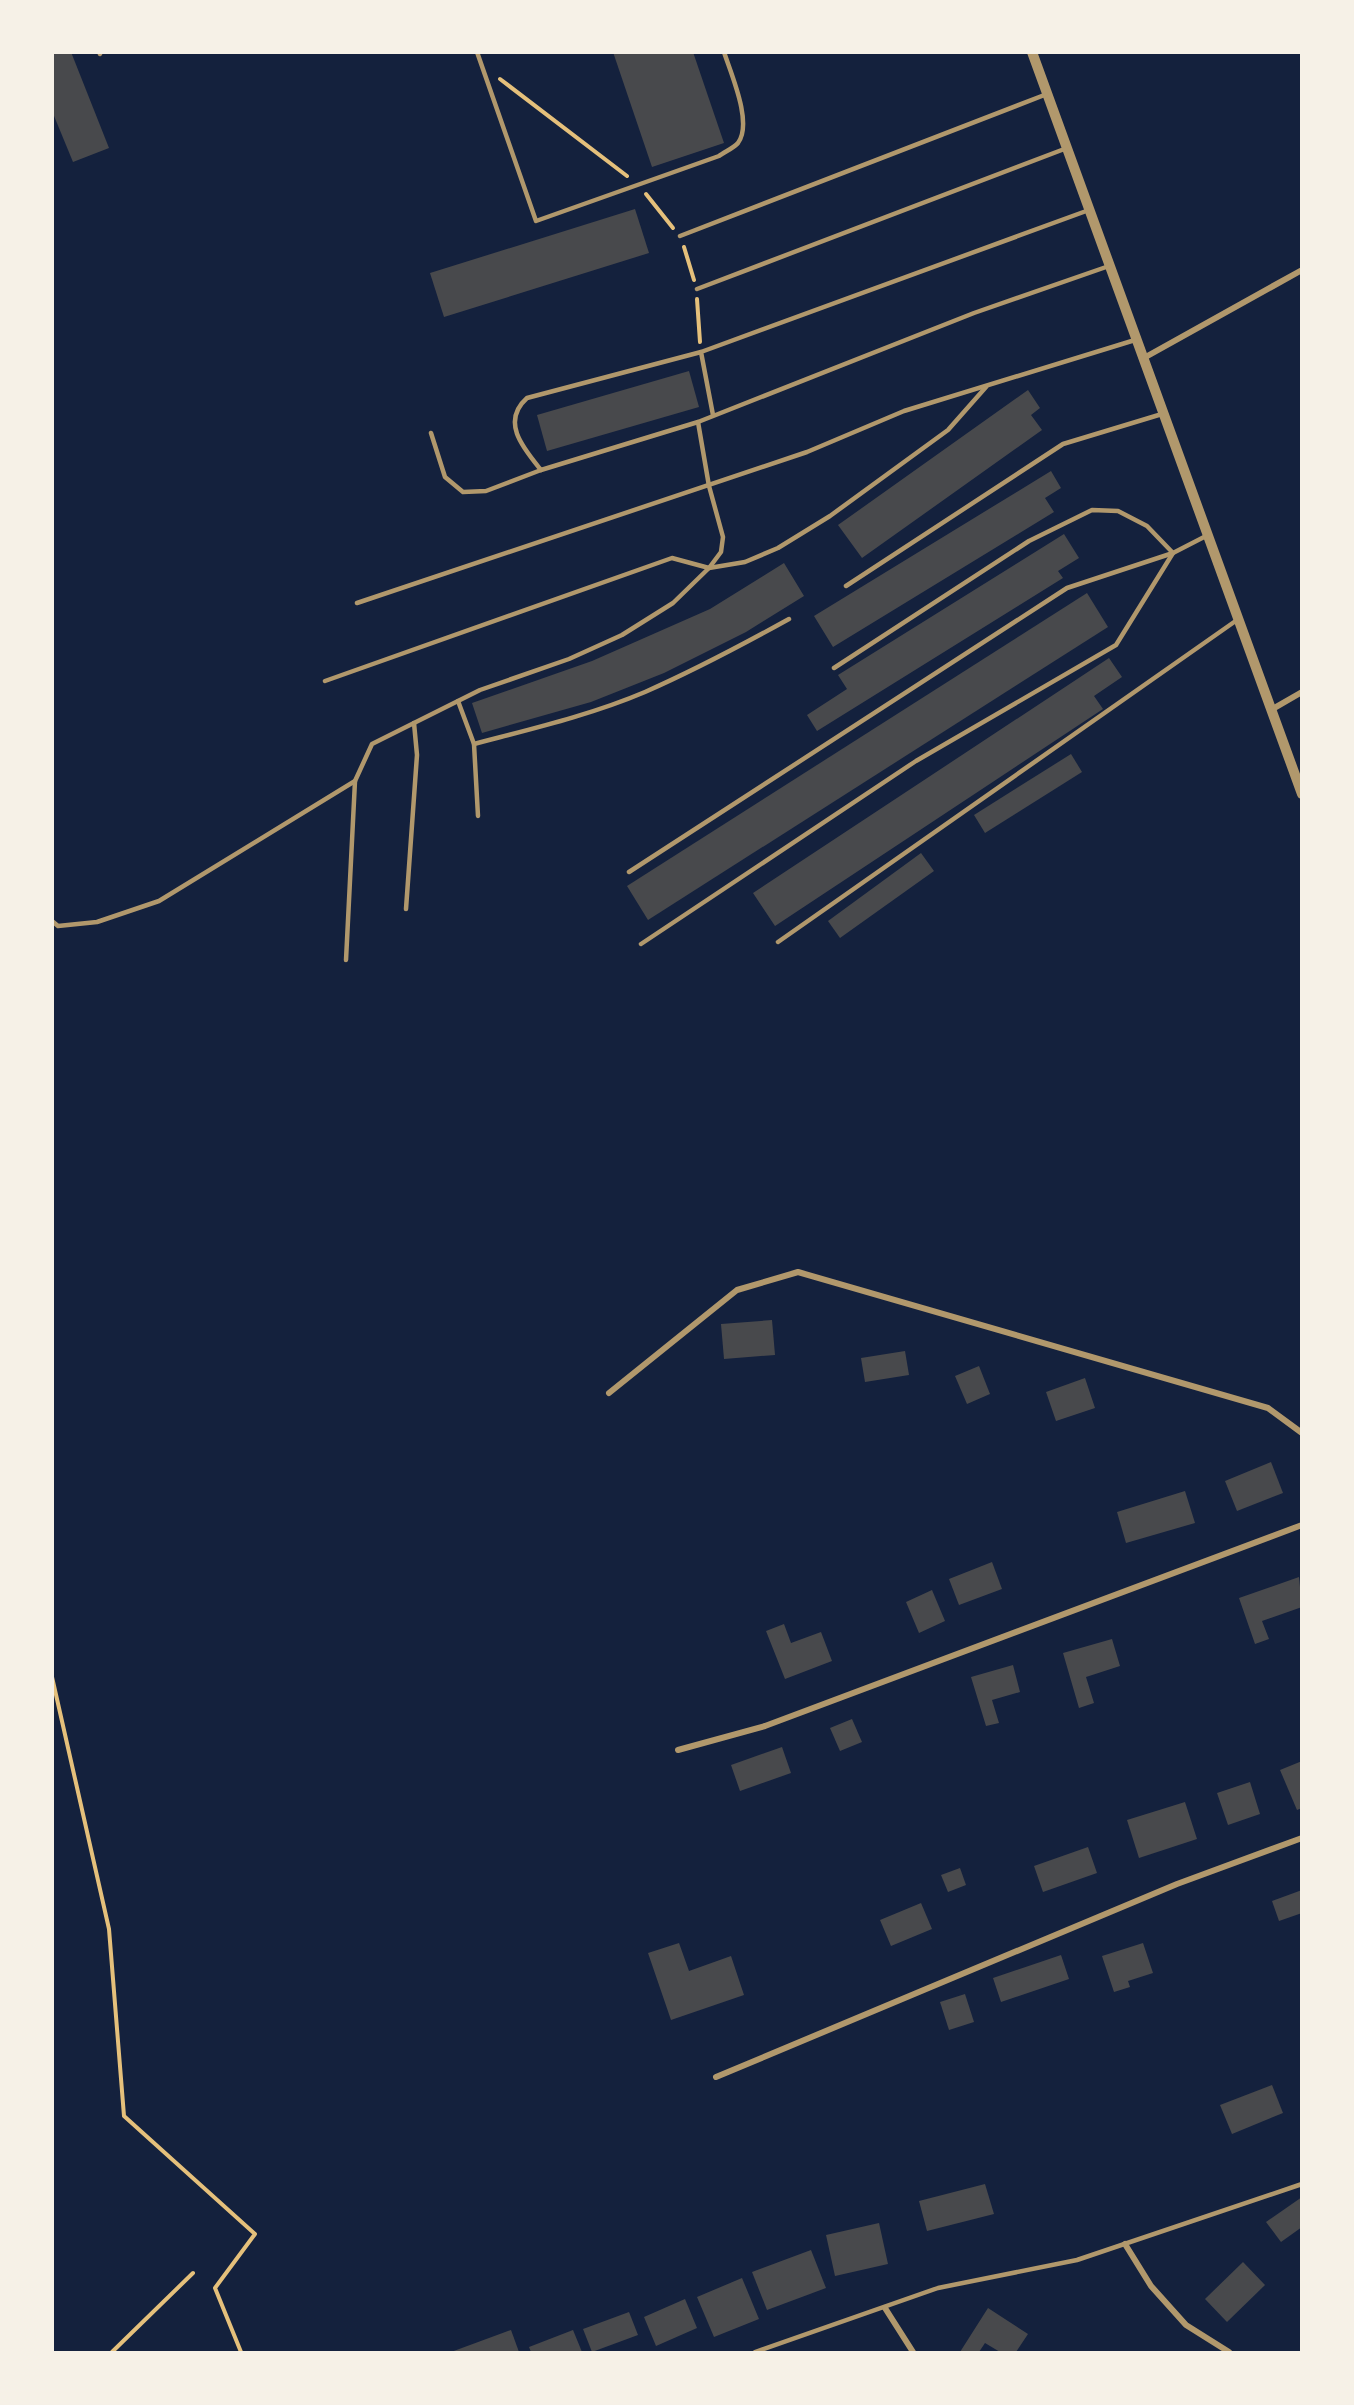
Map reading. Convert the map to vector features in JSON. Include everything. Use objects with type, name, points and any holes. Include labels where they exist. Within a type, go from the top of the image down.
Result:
[{"type":"street","points":[[1032,52],[1269,710],[1302,794]]},
{"type":"street","points":[[1142,359],[1302,270]]},
{"type":"street","points":[[1269,710],[1302,692]]},
{"type":"street","points":[[609,1393],[737,1290],[798,1272],[1268,1408],[1302,1433]]},
{"type":"street","points":[[678,1750],[765,1726],[1302,1525]]},
{"type":"street","points":[[716,2077],[1177,1884],[1302,1838]]},
{"type":"street","points":[[1125,2244],[1150,2286],[1186,2325],[1229,2352]]},
{"type":"street","points":[[885,2308],[913,2352]]},
{"type":"lane","points":[[477,52],[536,221],[719,156],[738,143],[744,126],[738,96],[724,52]]},
{"type":"lane","points":[[680,236],[1047,94]]},
{"type":"lane","points":[[697,289],[1067,148]]},
{"type":"lane","points":[[541,470],[518,442],[514,422],[518,406],[527,398],[701,352],[1089,210]]},
{"type":"lane","points":[[431,433],[445,477],[463,492],[486,491],[541,470],[698,422],[974,313],[1109,266]]},
{"type":"lane","points":[[357,603],[807,452],[904,411],[1135,340]]},
{"type":"lane","points":[[701,352],[713,415]]},
{"type":"lane","points":[[325,681],[672,558],[709,568],[745,562],[778,548],[830,516],[948,430],[987,386]]},
{"type":"lane","points":[[846,586],[1063,444],[1162,414]]},
{"type":"lane","points":[[346,960],[355,781],[372,744],[480,690],[569,659],[622,635],[673,603],[709,568],[721,552],[723,537],[709,486],[698,422]]},
{"type":"lane","points":[[834,668],[1029,541],[1092,510],[1118,511],[1147,526],[1173,553]]},
{"type":"lane","points":[[629,872],[1067,588],[1173,553],[1206,536]]},
{"type":"lane","points":[[641,944],[916,761],[1116,645],[1173,553]]},
{"type":"lane","points":[[474,744],[548,725],[643,693],[717,659],[789,619]]},
{"type":"lane","points":[[778,942],[1237,620]]},
{"type":"lane","points":[[458,701],[474,744],[478,816]]},
{"type":"lane","points":[[406,909],[417,755],[414,723]]},
{"type":"lane","points":[[52,921],[58,926],[97,922],[159,901],[355,781]]},
{"type":"lane","points":[[755,2352],[938,2288],[1077,2260],[1302,2184]]},
{"type":"path","points":[[52,1677],[109,1929],[124,2116],[255,2234],[215,2288],[241,2352]]},
{"type":"path","points":[[112,2352],[193,2273]]},
{"type":"building","points":[[52,52],[71,52],[109,148],[73,162],[52,111]]},
{"type":"building","points":[[613,52],[693,52],[724,143],[652,167]]},
{"type":"building","points":[[635,209],[649,253],[444,317],[430,273]]},
{"type":"building","points":[[689,371],[699,407],[547,451],[537,415]]},
{"type":"building","points":[[1028,390],[1040,408],[1031,415],[1042,430],[862,558],[838,525]]},
{"type":"building","points":[[1051,471],[1061,488],[1045,498],[1054,512],[833,647],[814,616]]},
{"type":"building","points":[[1064,534],[1079,558],[1058,571],[1063,578],[817,731],[807,715],[847,689],[838,675]]},
{"type":"building","points":[[784,563],[804,596],[746,632],[664,673],[591,702],[482,733],[472,703],[592,661],[710,609]]},
{"type":"building","points":[[1087,593],[1108,627],[648,920],[627,886]]},
{"type":"building","points":[[1109,658],[1122,677],[1094,696],[1103,709],[775,926],[753,893]]},
{"type":"building","points":[[1071,754],[1082,772],[985,833],[974,815]]},
{"type":"building","points":[[921,853],[934,871],[840,938],[828,921]]},
{"type":"building","points":[[772,1320],[775,1355],[724,1359],[721,1324]]},
{"type":"building","points":[[905,1351],[909,1375],[865,1382],[861,1358]]},
{"type":"building","points":[[979,1366],[990,1394],[967,1404],[955,1376]]},
{"type":"building","points":[[1085,1378],[1095,1408],[1056,1421],[1046,1392]]},
{"type":"building","points":[[1271,1462],[1283,1493],[1237,1511],[1225,1481]]},
{"type":"building","points":[[1185,1491],[1195,1523],[1126,1543],[1117,1512]]},
{"type":"building","points":[[992,1562],[1002,1589],[959,1605],[949,1579]]},
{"type":"building","points":[[1299,1577],[1302,1607],[1262,1621],[1269,1639],[1255,1644],[1239,1598]]},
{"type":"building","points":[[932,1590],[945,1621],[919,1633],[906,1602]]},
{"type":"building","points":[[784,1624],[791,1643],[821,1632],[832,1661],[785,1679],[766,1631]]},
{"type":"building","points":[[1112,1639],[1120,1666],[1086,1677],[1094,1703],[1079,1708],[1063,1653]]},
{"type":"building","points":[[1013,1665],[1020,1692],[992,1700],[999,1723],[986,1726],[971,1677]]},
{"type":"building","points":[[852,1719],[862,1742],[840,1751],[830,1728]]},
{"type":"building","points":[[782,1747],[791,1773],[740,1791],[731,1765]]},
{"type":"building","points":[[1302,1761],[1302,1808],[1297,1810],[1280,1770]]},
{"type":"building","points":[[1250,1782],[1260,1814],[1228,1825],[1217,1793]]},
{"type":"building","points":[[1185,1802],[1197,1839],[1139,1858],[1127,1820]]},
{"type":"building","points":[[1088,1847],[1097,1873],[1043,1892],[1034,1866]]},
{"type":"building","points":[[960,1868],[966,1885],[948,1892],[941,1875]]},
{"type":"building","points":[[1302,1890],[1302,1913],[1279,1921],[1272,1901]]},
{"type":"building","points":[[921,1903],[932,1929],[891,1946],[880,1920]]},
{"type":"building","points":[[679,1943],[689,1971],[731,1956],[744,1995],[671,2020],[648,1953]]},
{"type":"building","points":[[1143,1943],[1153,1973],[1128,1981],[1130,1987],[1114,1992],[1102,1956]]},
{"type":"building","points":[[1061,1955],[1069,1979],[1001,2002],[993,1978]]},
{"type":"building","points":[[965,1994],[974,2022],[949,2030],[940,2002]]},
{"type":"building","points":[[1272,2085],[1283,2113],[1232,2134],[1220,2105]]},
{"type":"building","points":[[985,2184],[994,2214],[927,2231],[919,2201]]},
{"type":"building","points":[[1302,2197],[1302,2227],[1281,2242],[1266,2222]]},
{"type":"building","points":[[879,2223],[888,2264],[835,2276],[826,2235]]},
{"type":"building","points":[[811,2250],[826,2288],[767,2310],[752,2272]]},
{"type":"building","points":[[1243,2262],[1265,2285],[1227,2322],[1205,2299]]},
{"type":"building","points":[[742,2278],[759,2319],[714,2337],[697,2297]]},
{"type":"building","points":[[685,2299],[697,2328],[656,2346],[644,2317]]},
{"type":"building","points":[[988,2308],[1028,2334],[1016,2352],[1000,2352],[985,2343],[979,2352],[960,2352]]},
{"type":"building","points":[[629,2312],[638,2335],[592,2352],[583,2329]]},
{"type":"building","points":[[511,2330],[519,2352],[451,2352]]},
{"type":"building","points":[[573,2330],[582,2352],[531,2352],[529,2347]]}]
